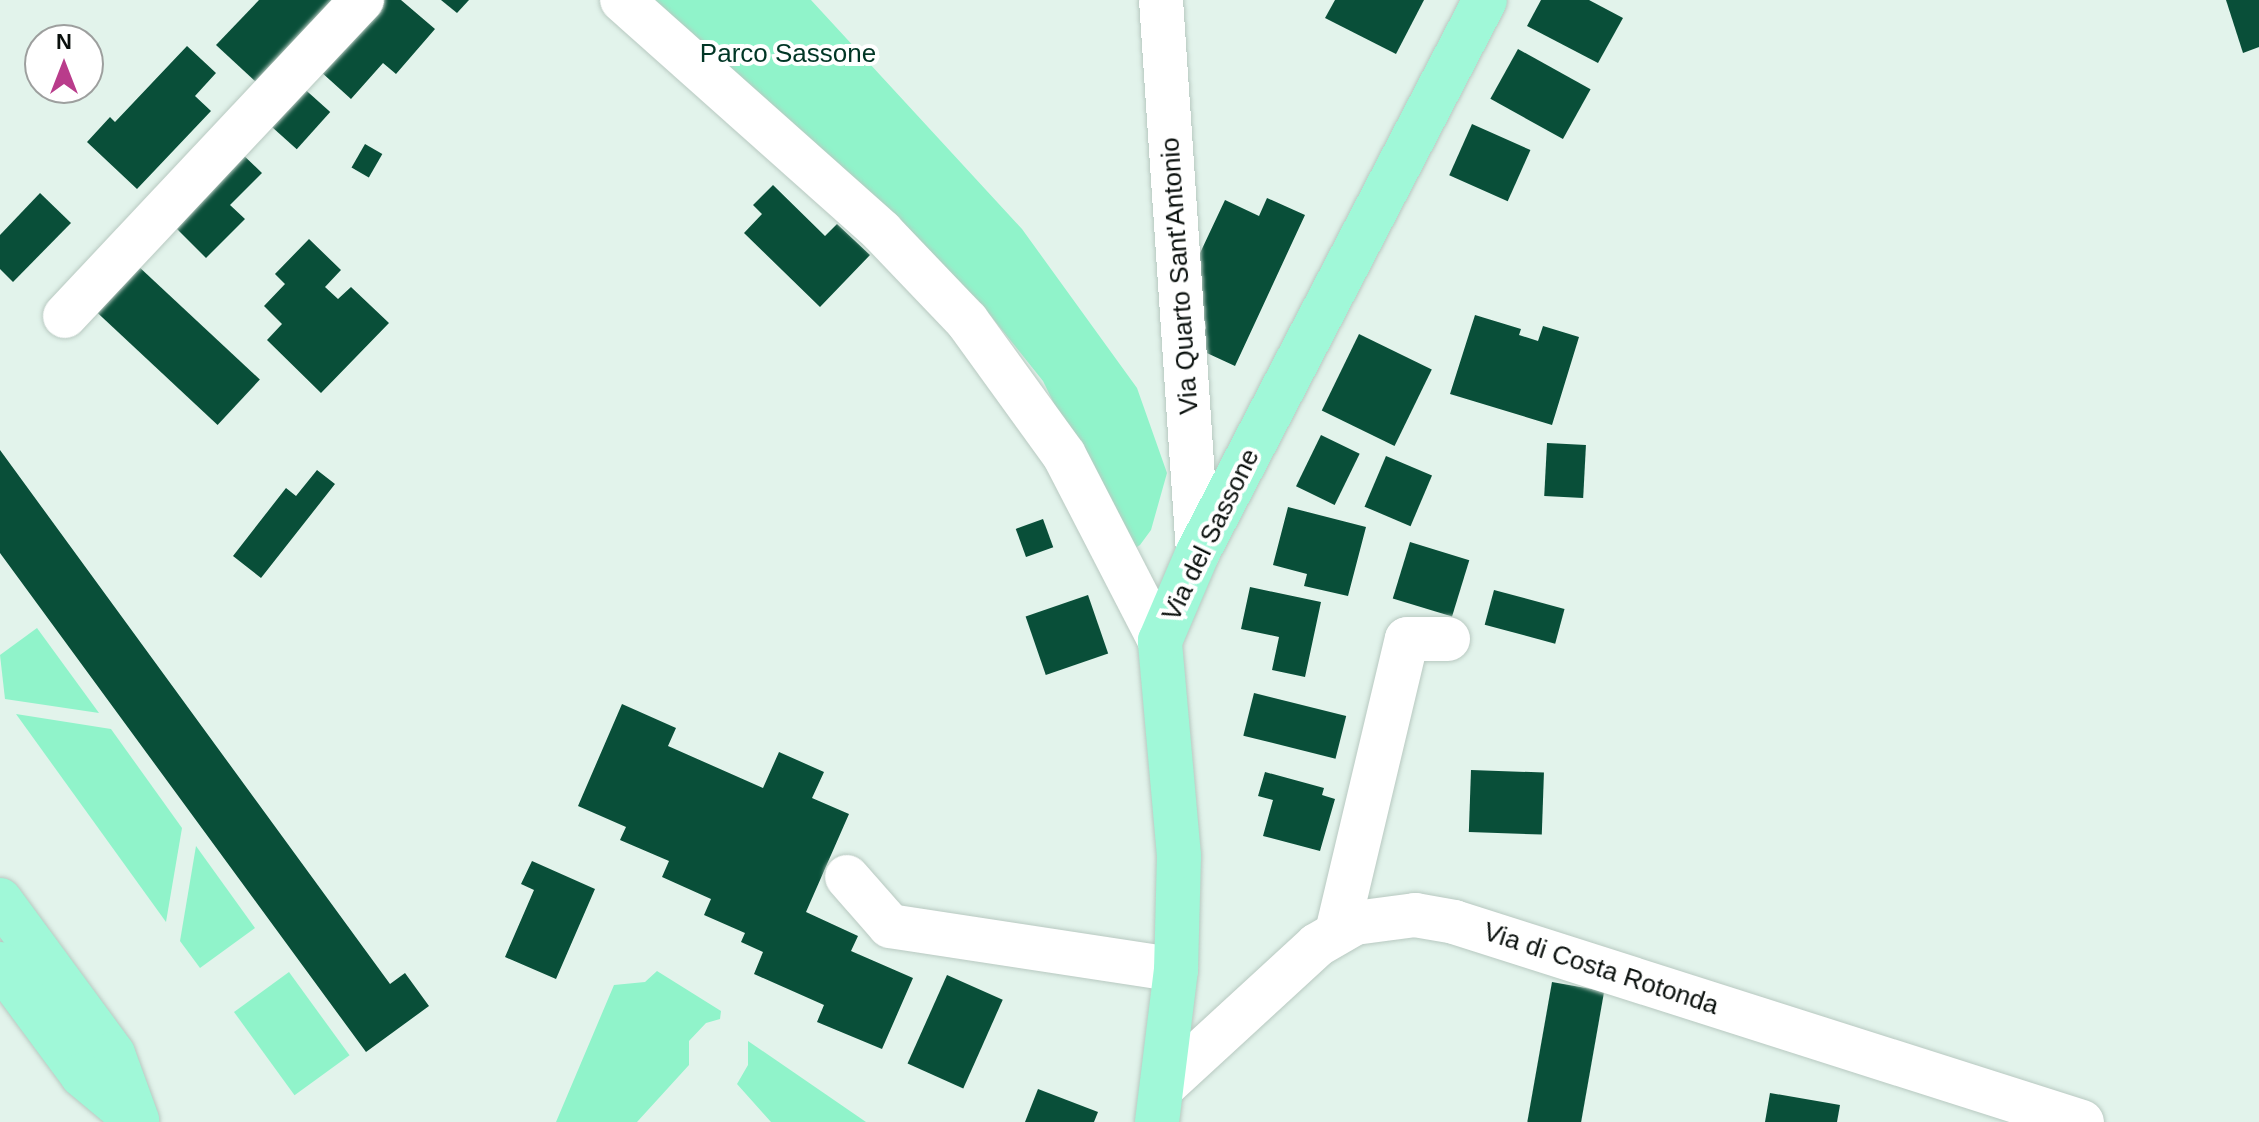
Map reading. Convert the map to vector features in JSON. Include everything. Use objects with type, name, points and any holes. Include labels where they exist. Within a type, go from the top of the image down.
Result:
[{"type":"main road","name":"Via del Sassone","points":[[1162,1103],[1176,970],[1177,789],[1160,641],[1198,552],[1485,0]]},
{"type":"main road","points":[[0,900],[113,1054],[137,1121]]},
{"type":"main road","points":[[0,964],[82,1075],[137,1121]]},
{"type":"street","points":[[65,316],[362,0]]},
{"type":"street","points":[[622,0],[882,232],[967,321],[1064,455],[1160,641]]},
{"type":"street","name":"Via Quarto Sant'Antonio","points":[[1161,0],[1198,552]]},
{"type":"street","points":[[1337,932],[1407,639],[1448,639]]},
{"type":"street","points":[[847,877],[890,926],[1176,970]]},
{"type":"street","name":"Via di Costa Rotonda","points":[[1162,1103],[1337,932],[1396,914],[1454,922],[2082,1122]]},
{"type":"green space","name":"Parco Sassone","points":[[647,0],[811,0],[1022,229],[1137,388],[1167,473],[1151,530],[1140,545],[1127,553],[1043,381],[978,300]]},
{"type":"green space","points":[[37,628],[99,713],[5,699],[0,655]]},
{"type":"green space","points":[[16,714],[111,729],[182,828],[166,922]]},
{"type":"green space","points":[[196,846],[255,928],[200,968],[180,941]]},
{"type":"green space","points":[[657,971],[721,1011],[720,1019],[706,1023],[689,1041],[689,1065],[637,1122],[556,1122],[614,985],[645,982]]},
{"type":"green space","points":[[289,972],[350,1055],[295,1095],[234,1012]]},
{"type":"green space","points":[[748,1041],[866,1122],[771,1122],[737,1084],[748,1065]]},
{"type":"building","points":[[259,0],[334,0],[256,82],[216,45]]},
{"type":"building","points":[[383,0],[401,0],[435,29],[396,74],[383,63],[351,99],[320,71]]},
{"type":"building","points":[[441,0],[469,0],[457,13]]},
{"type":"building","points":[[1335,0],[1424,0],[1396,54],[1325,18]]},
{"type":"building","points":[[1541,0],[1589,0],[1623,18],[1598,63],[1527,26]]},
{"type":"building","points":[[2226,0],[2259,0],[2259,47],[2243,53]]},
{"type":"building","points":[[187,46],[216,73],[195,96],[211,111],[137,189],[87,142],[110,117],[115,122]]},
{"type":"building","points":[[1518,49],[1591,89],[1563,139],[1490,99]]},
{"type":"building","points":[[299,84],[330,112],[297,149],[266,121]]},
{"type":"building","points":[[1472,124],[1530,150],[1508,201],[1449,175]]},
{"type":"building","points":[[365,144],[382,154],[369,177],[352,167]]},
{"type":"building","points":[[238,150],[262,173],[230,205],[245,219],[206,258],[168,220]]},
{"type":"building","points":[[773,185],[825,236],[837,224],[870,255],[820,307],[744,233],[762,214],[753,205]]},
{"type":"building","points":[[40,193],[71,223],[13,282],[0,269],[0,235]]},
{"type":"building","points":[[1267,198],[1305,215],[1235,366],[1196,348],[1206,328],[1193,268],[1225,200],[1259,216]]},
{"type":"building","points":[[309,239],[341,270],[325,287],[338,299],[351,287],[389,323],[321,393],[267,340],[282,324],[264,306],[285,284],[275,274]]},
{"type":"building","points":[[137,265],[260,380],[218,425],[95,310]]},
{"type":"building","points":[[1475,315],[1521,329],[1519,335],[1538,341],[1543,326],[1579,337],[1552,425],[1450,394]]},
{"type":"building","points":[[1359,334],[1432,370],[1395,446],[1322,410]]},
{"type":"building","points":[[1321,435],[1360,454],[1335,505],[1296,486]]},
{"type":"building","points":[[1547,443],[1586,445],[1583,498],[1544,496]]},
{"type":"building","points":[[0,450],[390,984],[405,973],[429,1006],[366,1052],[0,553]]},
{"type":"building","points":[[1386,456],[1432,476],[1411,526],[1365,507]]},
{"type":"building","points":[[317,470],[335,484],[261,578],[233,556],[286,488],[296,496]]},
{"type":"building","points":[[1288,507],[1366,527],[1348,596],[1304,586],[1307,574],[1273,565]]},
{"type":"building","points":[[1043,519],[1053,547],[1026,557],[1016,529]]},
{"type":"building","points":[[1410,542],[1469,560],[1452,617],[1393,598]]},
{"type":"building","points":[[1250,587],[1321,602],[1305,677],[1272,670],[1279,637],[1241,629]]},
{"type":"building","points":[[1494,590],[1565,609],[1555,644],[1485,625]]},
{"type":"building","points":[[1088,595],[1108,654],[1046,675],[1026,616]]},
{"type":"building","points":[[1254,693],[1346,716],[1336,759],[1243,736]]},
{"type":"building","points":[[622,704],[676,728],[668,746],[763,788],[779,752],[824,772],[812,798],[849,814],[806,912],[858,936],[851,951],[913,978],[882,1049],[817,1022],[824,1005],[754,974],[763,952],[741,942],[745,933],[704,915],[711,899],[662,877],[669,861],[620,840],[626,827],[578,806]]},
{"type":"building","points":[[1471,770],[1544,773],[1542,835],[1469,832]]},
{"type":"building","points":[[1265,772],[1324,788],[1322,795],[1335,799],[1320,851],[1263,836],[1273,800],[1258,796]]},
{"type":"building","points":[[532,861],[595,889],[556,979],[505,957],[534,890],[521,884]]},
{"type":"building","points":[[947,975],[1003,1000],[963,1088],[908,1064]]},
{"type":"building","points":[[1552,982],[1604,991],[1581,1122],[1527,1122]]},
{"type":"building","points":[[1038,1089],[1098,1112],[1094,1122],[1025,1122]]},
{"type":"building","points":[[1770,1093],[1840,1105],[1837,1122],[1765,1122]]}]
